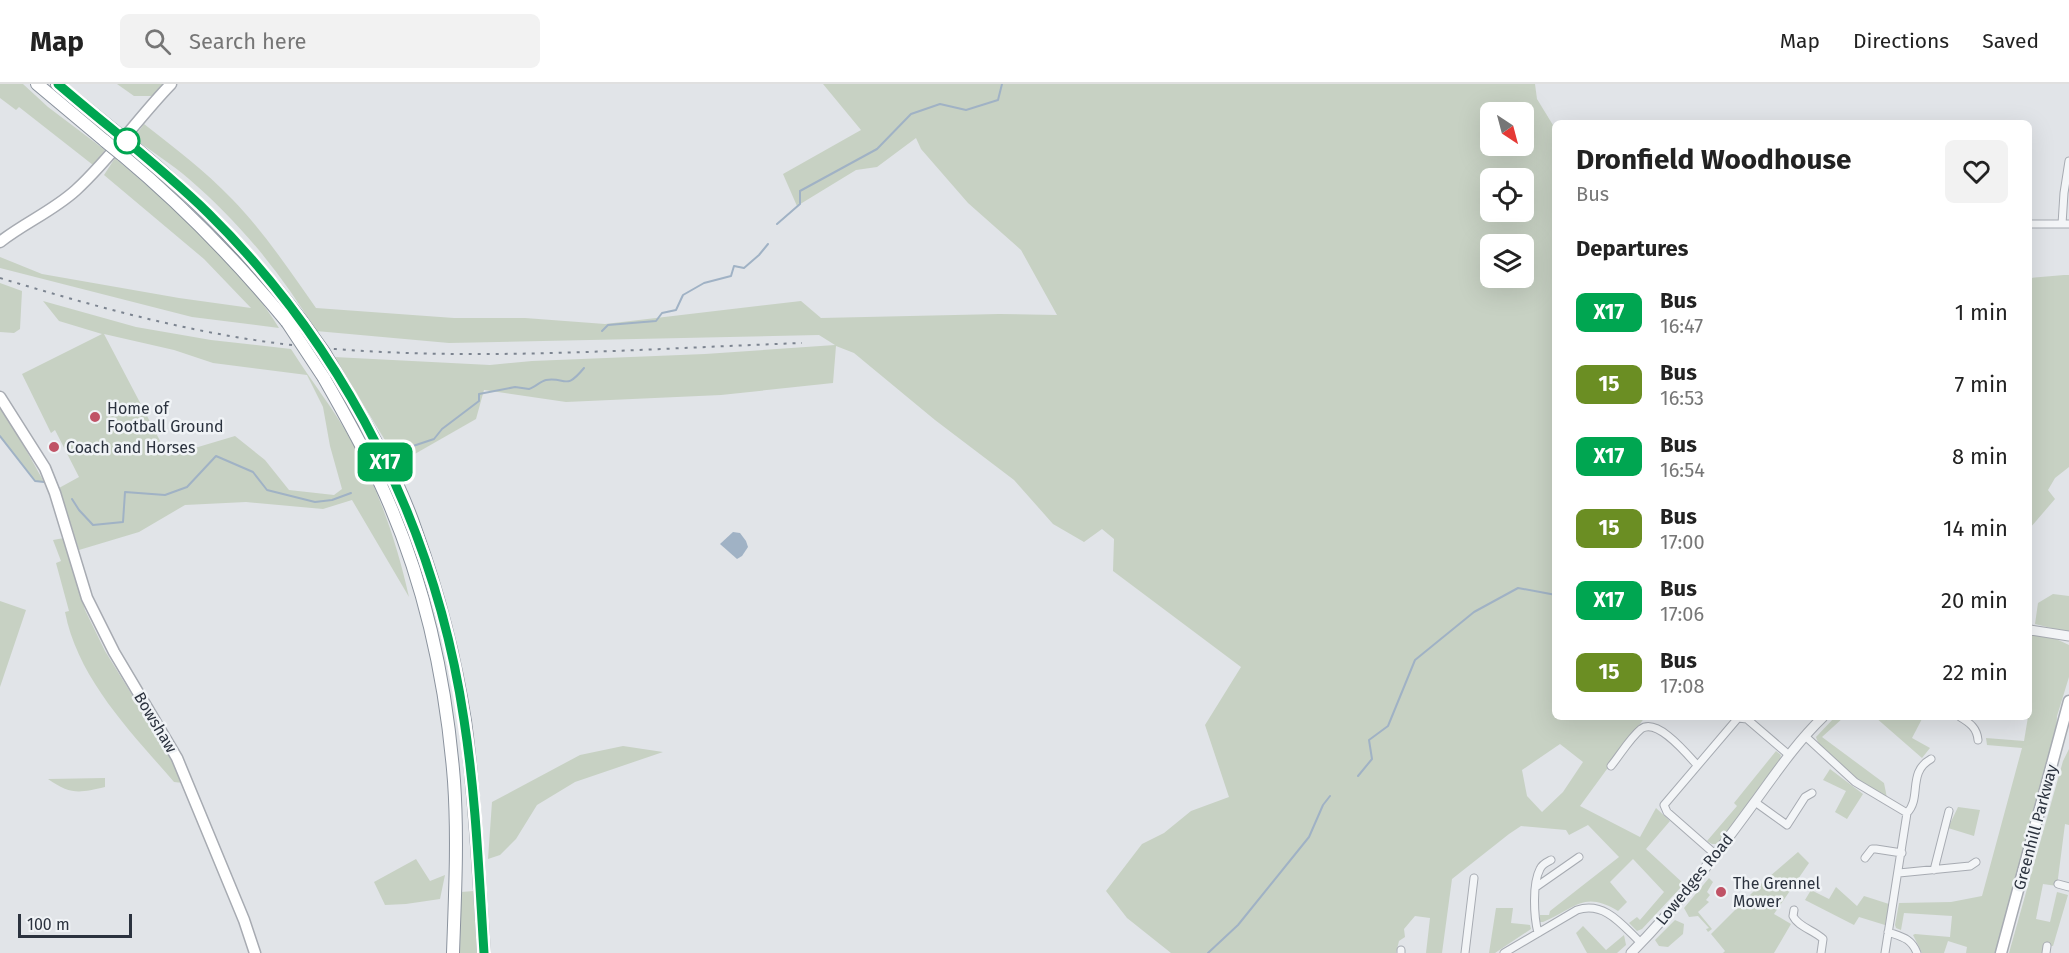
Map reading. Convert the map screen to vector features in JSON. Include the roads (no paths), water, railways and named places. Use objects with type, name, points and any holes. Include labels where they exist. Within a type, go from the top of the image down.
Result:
[{"type":"highway","points":[[37,84],[122,154],[197,221],[244,270],[287,322],[324,378],[356,433],[381,484],[399,527],[427,617],[444,696],[454,782],[456,864],[453,953]]},
{"type":"highway","points":[[57,84],[131,144],[209,214],[267,277],[324,352],[369,429],[396,483],[416,529],[434,587],[451,654],[464,720],[478,860],[484,953]]},
{"type":"main road","points":[[0,242],[74,192],[89,178],[171,84]]},
{"type":"main road","name":"Bowshaw","points":[[0,397],[45,468],[55,493],[87,598],[114,652],[177,758],[244,920],[255,953]]},
{"type":"main road","name":"Greenhill Parkway","points":[[2001,953],[2069,701]]},
{"type":"street","points":[[2032,224],[2065,224],[2064,192],[2069,161]]},
{"type":"street","points":[[2032,630],[2069,636]]},
{"type":"street","points":[[1716,855],[1664,809],[1664,805],[1736,720]]},
{"type":"street","points":[[1749,720],[1789,755]]},
{"type":"street","name":"Lowedges Road","points":[[1631,953],[1674,907],[1716,855],[1789,755],[1820,720]]},
{"type":"street","points":[[1965,720],[1972,724],[1978,740]]},
{"type":"street","points":[[1611,766],[1642,728],[1652,726],[1663,732],[1697,765]]},
{"type":"street","points":[[1805,736],[1855,782],[1907,813]]},
{"type":"street","points":[[1885,953],[1907,813],[1912,807],[1918,773],[1926,761],[1931,759]]},
{"type":"street","points":[[1755,802],[1785,828],[1805,797],[1812,793]]},
{"type":"street","points":[[1934,870],[1949,811]]},
{"type":"street","points":[[1865,858],[1869,852],[1876,849],[1902,853]]},
{"type":"street","points":[[1536,886],[1579,856]]},
{"type":"street","points":[[1538,933],[1535,915],[1536,886],[1540,869],[1551,860]]},
{"type":"street","points":[[1899,873],[1970,866],[1976,862]]},
{"type":"street","points":[[1465,953],[1474,878]]},
{"type":"street","points":[[2058,884],[2069,887]]},
{"type":"street","points":[[1504,953],[1586,907],[1596,908],[1612,915],[1641,943]]},
{"type":"street","points":[[1794,910],[1795,921],[1823,939],[1821,953]]},
{"type":"street","points":[[1888,932],[1909,940],[1917,953]]},
{"type":"water","points":[[733,532],[740,533],[748,547],[737,559],[720,544]]},
{"type":"waterway","points":[[777,224],[800,204],[800,191],[877,149],[911,114],[940,104],[966,110],[998,100],[1002,84]]},
{"type":"waterway","points":[[602,331],[608,325],[656,321],[662,313],[676,310],[683,295],[704,283],[731,276],[734,266],[744,268],[768,244]]},
{"type":"waterway","points":[[413,446],[434,439],[442,429],[479,401],[479,394],[515,387],[529,389],[546,380],[566,382],[573,379],[584,368]]},
{"type":"waterway","points":[[0,436],[35,481],[44,482]]},
{"type":"waterway","points":[[72,499],[93,525],[123,522],[125,492],[165,495],[187,487],[216,456],[253,472],[267,490],[315,502],[332,500],[351,493]]},
{"type":"waterway","points":[[1358,776],[1372,759],[1369,740],[1388,726],[1415,660],[1474,612],[1518,588],[1552,594]]},
{"type":"waterway","points":[[1208,953],[1238,925],[1309,837],[1323,805],[1330,796]]},
{"type":"railway","points":[[0,278],[105,308],[211,333],[283,344],[348,350],[412,353],[542,353],[802,343]]},
{"type":"place","name":"Home of Football Ground","points":[[95,417]]},
{"type":"place","name":"Coach and Horses","points":[[54,447]]},
{"type":"place","name":"The Grennel Mower","points":[[1721,892]]}]
